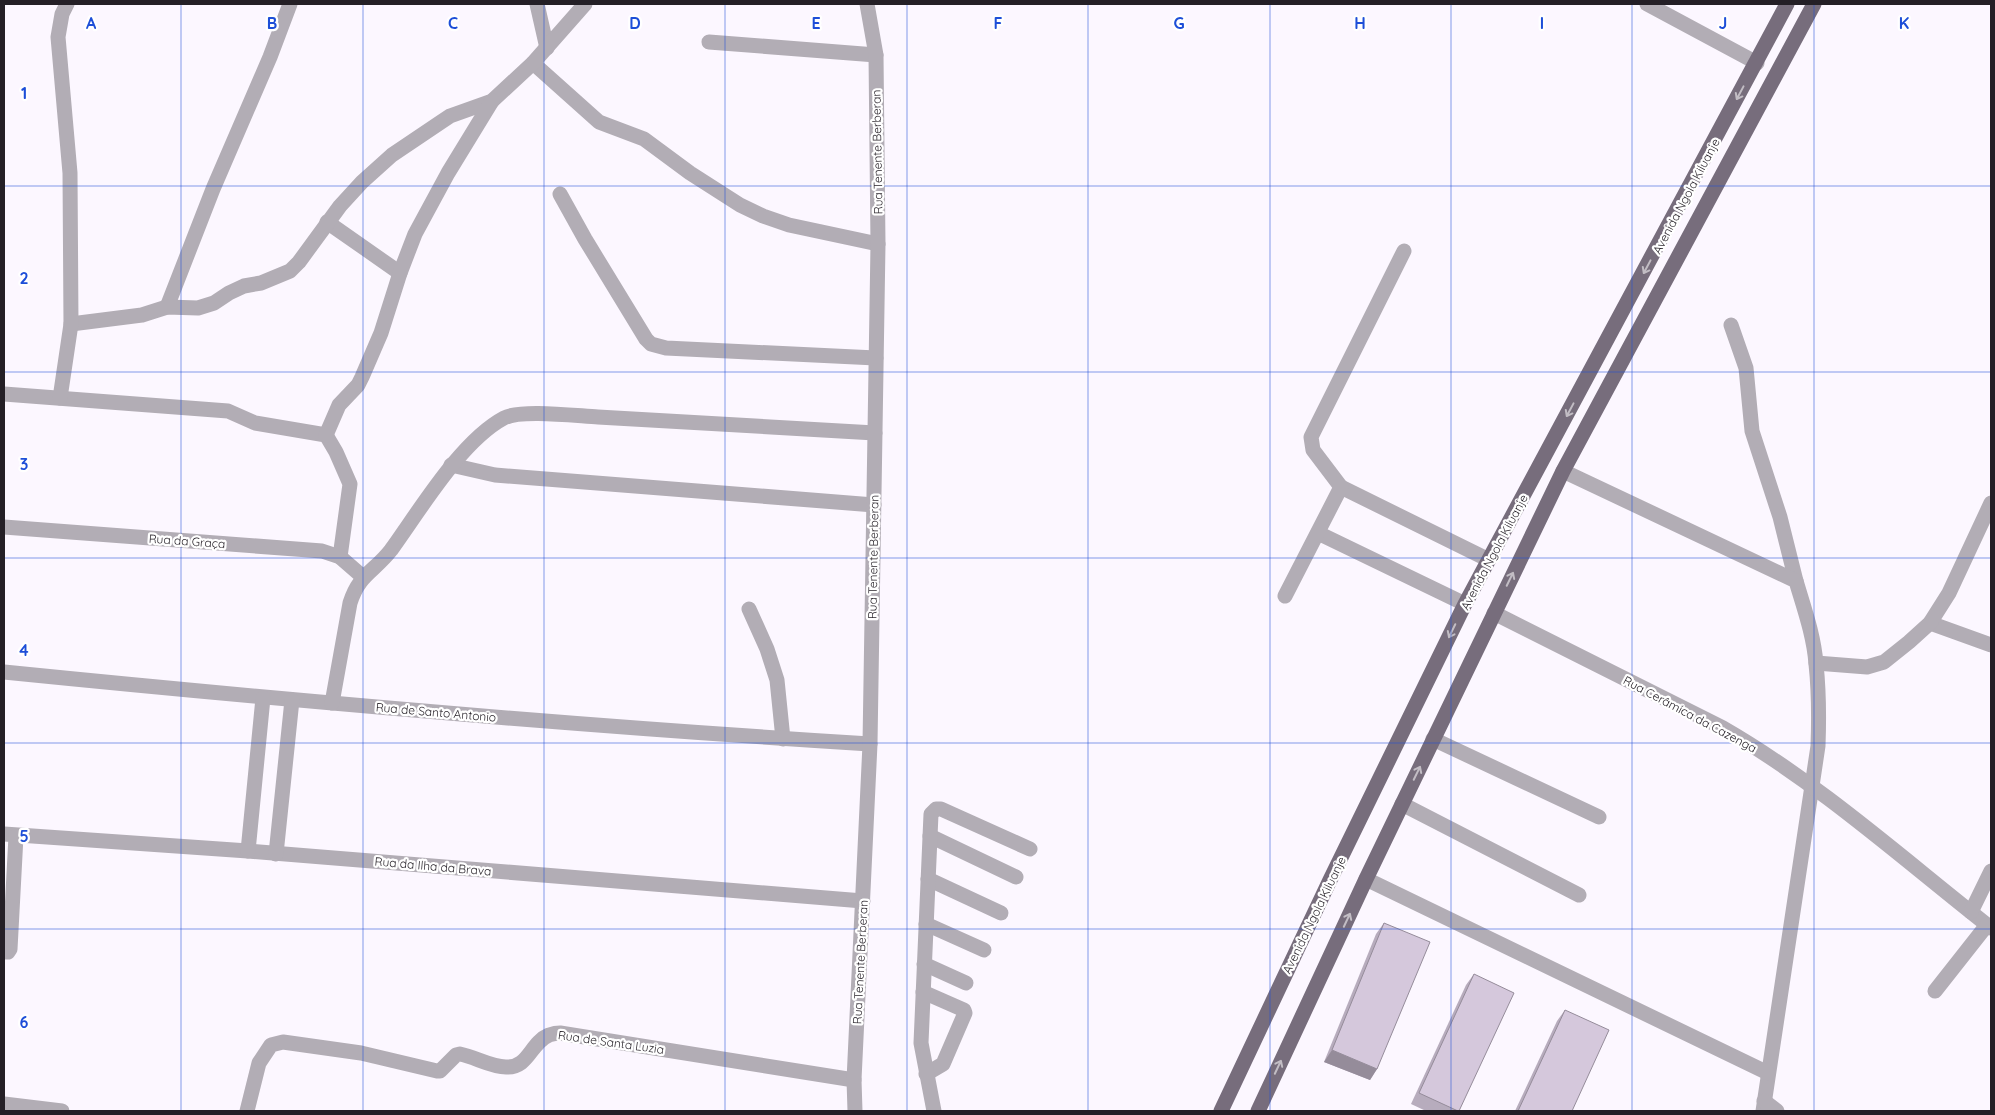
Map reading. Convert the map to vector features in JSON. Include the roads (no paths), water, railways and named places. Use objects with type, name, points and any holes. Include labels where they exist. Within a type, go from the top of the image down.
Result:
[{"type":"main road","name":"Avenida Ngola Kiluanje","points":[[1221,1111],[1465,604],[1787,4]]},
{"type":"main road","name":"Avenida Ngola Kiluanje","points":[[1258,1111],[1366,878],[1562,471],[1814,4]]},
{"type":"main road","points":[[1211,1111],[1237,1075]]},
{"type":"street","points":[[60,398],[71,324],[70,173],[58,37],[62,14],[67,4]]},
{"type":"street","points":[[167,307],[212,189],[270,57],[290,4]]},
{"type":"street","points":[[537,4],[547,48]]},
{"type":"street","points":[[326,435],[340,405],[358,385],[362,377],[381,333],[408,248],[492,101],[534,63],[585,4]]},
{"type":"street","name":"Rua Tenente Berberan","points":[[855,1111],[854,1080],[870,744],[878,244],[876,55],[867,4]]},
{"type":"street","points":[[1651,5],[1757,63]]},
{"type":"street","points":[[709,42],[876,55]]},
{"type":"street","points":[[534,63],[599,122],[644,139],[690,173],[740,205],[789,225],[878,244]]},
{"type":"street","points":[[71,324],[142,315],[167,307],[198,308],[214,303],[244,286],[261,283],[290,271],[299,262],[327,222],[362,182],[404,146],[450,116],[492,101]]},
{"type":"street","points":[[560,194],[590,248],[650,344],[666,348],[876,358]]},
{"type":"street","points":[[327,222],[400,272]]},
{"type":"street","points":[[1404,251],[1311,437],[1313,450],[1341,487],[1489,560]]},
{"type":"street","points":[[1731,325],[1746,368],[1752,431],[1780,517],[1809,626],[1816,664],[1819,712],[1818,746],[1813,786],[1763,1106],[1777,1111]]},
{"type":"street","points":[[4,394],[228,412],[255,423],[326,435],[336,452],[350,484],[340,557]]},
{"type":"street","points":[[332,703],[354,589],[362,577],[382,561],[451,465],[490,426],[506,417],[524,414],[875,433]]},
{"type":"street","points":[[451,465],[495,475],[874,504]]},
{"type":"street","points":[[1562,471],[1796,581]]},
{"type":"street","points":[[1285,596],[1341,487]]},
{"type":"street","points":[[1816,664],[1867,667],[1884,662],[1930,623],[1948,593],[1991,503]]},
{"type":"street","name":"Rua da Graça","points":[[4,527],[322,551],[340,557],[362,577]]},
{"type":"street","points":[[1318,532],[1465,604]]},
{"type":"street","points":[[748,609],[767,649],[774,672],[779,695],[783,739]]},
{"type":"street","name":"Rua Cerâmica da Cazenga","points":[[1494,613],[1723,728],[1813,786],[1989,927]]},
{"type":"street","points":[[1930,623],[1991,645]]},
{"type":"street","name":"Rua de Santo Antonio","points":[[4,672],[263,698],[557,723],[870,744]]},
{"type":"street","points":[[248,851],[263,698]]},
{"type":"street","points":[[276,854],[292,700]]},
{"type":"street","points":[[1433,739],[1599,817]]},
{"type":"street","points":[[1402,804],[1579,895]]},
{"type":"street","points":[[934,1111],[920,1043],[931,814],[936,809],[941,809],[1030,849]]},
{"type":"street","points":[[4,952],[8,952],[10,949],[10,835]]},
{"type":"street","name":"Rua da Ilha da Brava","points":[[10,835],[248,851],[862,901]]},
{"type":"street","points":[[930,836],[1016,877]]},
{"type":"street","points":[[1971,912],[1991,871]]},
{"type":"street","points":[[1366,878],[1768,1073]]},
{"type":"street","points":[[928,879],[1001,913]]},
{"type":"street","points":[[926,924],[984,950]]},
{"type":"street","points":[[1935,991],[1989,927]]},
{"type":"street","points":[[924,964],[966,983]]},
{"type":"street","points":[[923,992],[964,1010],[965,1013],[943,1064],[926,1074]]},
{"type":"street","name":"Rua de Santa Luzia","points":[[246,1111],[259,1064],[271,1045],[283,1042],[361,1053],[437,1071],[456,1055],[460,1054],[505,1068],[516,1066],[524,1062],[540,1041],[548,1035],[560,1033],[854,1080]]},
{"type":"street","points":[[4,1104],[62,1111]]}]
